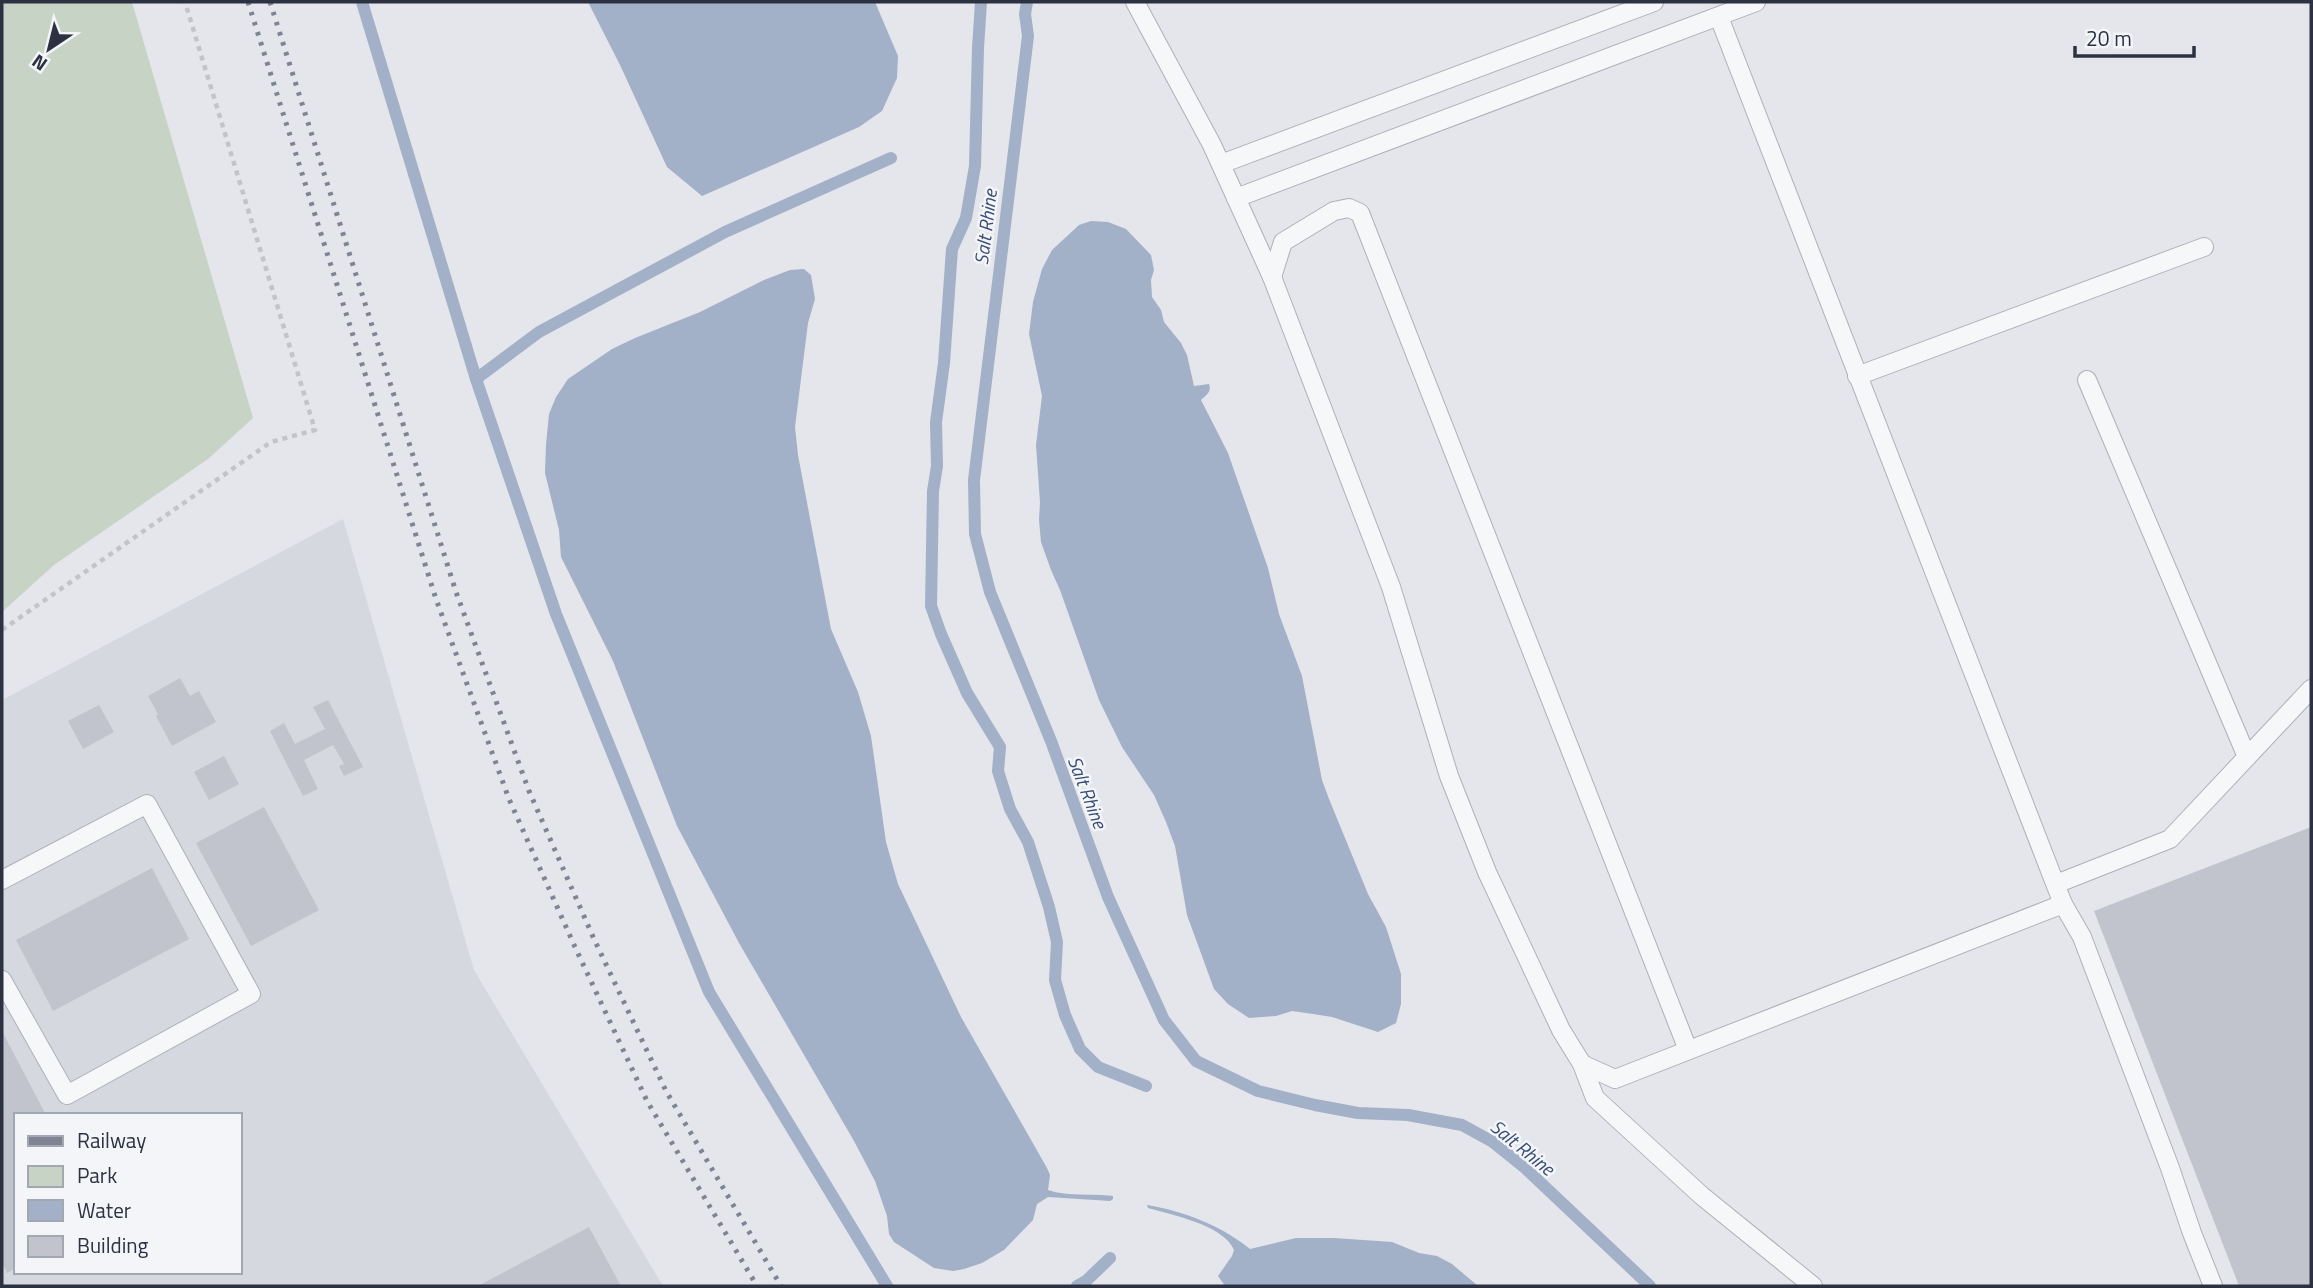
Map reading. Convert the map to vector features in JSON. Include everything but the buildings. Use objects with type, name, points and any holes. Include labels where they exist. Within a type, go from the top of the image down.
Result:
[{"type":"lane","points":[[1135,2],[1221,164],[1272,277],[1391,587],[1448,776],[1487,872],[1561,1030],[1582,1064],[1595,1098],[1703,1196],[1813,1286]]},
{"type":"lane","points":[[1221,164],[1654,2]]},
{"type":"lane","points":[[1236,198],[1756,2]]},
{"type":"lane","points":[[1719,17],[2063,904],[2082,937],[2171,1168],[2213,1286]]},
{"type":"lane","points":[[1272,277],[1283,243],[1334,211],[1349,208],[1360,213],[1688,1050]]},
{"type":"lane","points":[[1857,376],[2204,247]]},
{"type":"lane","points":[[2087,380],[2248,757]]},
{"type":"lane","points":[[2056,884],[2170,839],[2311,689]]},
{"type":"lane","points":[[2,880],[147,804],[251,994],[67,1095],[2,980]]},
{"type":"lane","points":[[1582,1064],[1615,1079],[2063,904]]},
{"type":"path","points":[[2,630],[271,442],[315,430],[184,2]]},
{"type":"shaded area","points":[[343,519],[474,970],[663,1286],[2,1286],[2,700]]},
{"type":"green space","points":[[2,2],[132,2],[253,418],[208,459],[54,565],[2,612]]},
{"type":"water","points":[[588,2],[875,2],[898,56],[897,78],[882,111],[859,127],[702,196],[667,167]]},
{"type":"water","points":[[1091,221],[1108,222],[1126,229],[1151,255],[1154,270],[1151,280],[1152,297],[1161,310],[1164,322],[1187,355],[1194,386],[1209,384],[1207,395],[1201,400],[1228,453],[1268,568],[1279,614],[1302,676],[1322,780],[1368,894],[1386,927],[1401,974],[1401,1004],[1396,1023],[1378,1032],[1332,1017],[1292,1011],[1276,1016],[1249,1018],[1228,1004],[1214,989],[1187,915],[1175,846],[1166,822],[1154,795],[1122,747],[1099,700],[1041,542],[1036,445],[1042,396],[1029,334],[1033,302],[1042,269],[1052,250],[1079,225]]},
{"type":"water","points":[[804,269],[811,275],[815,299],[808,323],[795,427],[798,455],[831,629],[858,692],[871,736],[886,842],[898,884],[961,1017],[1047,1168],[1050,1175],[1048,1190],[1113,1196],[1110,1201],[1048,1197],[1037,1204],[1033,1220],[1004,1250],[982,1263],[953,1271],[934,1268],[894,1242],[889,1234],[887,1216],[875,1181],[739,943],[677,826],[613,661],[561,557],[559,530],[545,473],[549,414],[568,379],[612,349],[635,338],[700,312],[764,280],[790,270]]},
{"type":"water","points":[[1147,1205],[1202,1221],[1227,1233],[1250,1249],[1296,1238],[1392,1242],[1419,1253],[1437,1256],[1452,1264],[1478,1286],[1225,1286],[1218,1276],[1234,1250],[1228,1241],[1209,1228],[1148,1208]]},
{"type":"waterway","points":[[362,2],[476,379],[556,614],[709,992],[887,1286]]},
{"type":"waterway","name":"Salt Rhine","points":[[981,2],[975,166],[966,218],[952,249],[944,363],[936,422],[937,466],[933,491],[931,606],[967,693],[1000,747],[998,771],[1010,809],[1028,842],[1049,907],[1057,942],[1055,980],[1065,1015],[1080,1049],[1098,1067],[1146,1086]]},
{"type":"waterway","name":"Salt Rhine","points":[[1027,2],[1025,14],[1028,36],[974,480],[975,534],[990,592],[1051,741],[1108,897],[1164,1020],[1196,1061],[1258,1091],[1358,1113],[1408,1115],[1462,1125],[1493,1142],[1524,1167],[1650,1286]]},
{"type":"waterway","points":[[476,379],[539,332],[725,232],[891,158]]},
{"type":"waterway","points":[[1077,1286],[1110,1258]]},
{"type":"railway","points":[[248,2],[436,599],[509,799],[647,1101],[757,1286]]},
{"type":"railway","points":[[270,2],[456,592],[529,791],[594,939],[666,1091],[781,1286]]}]
